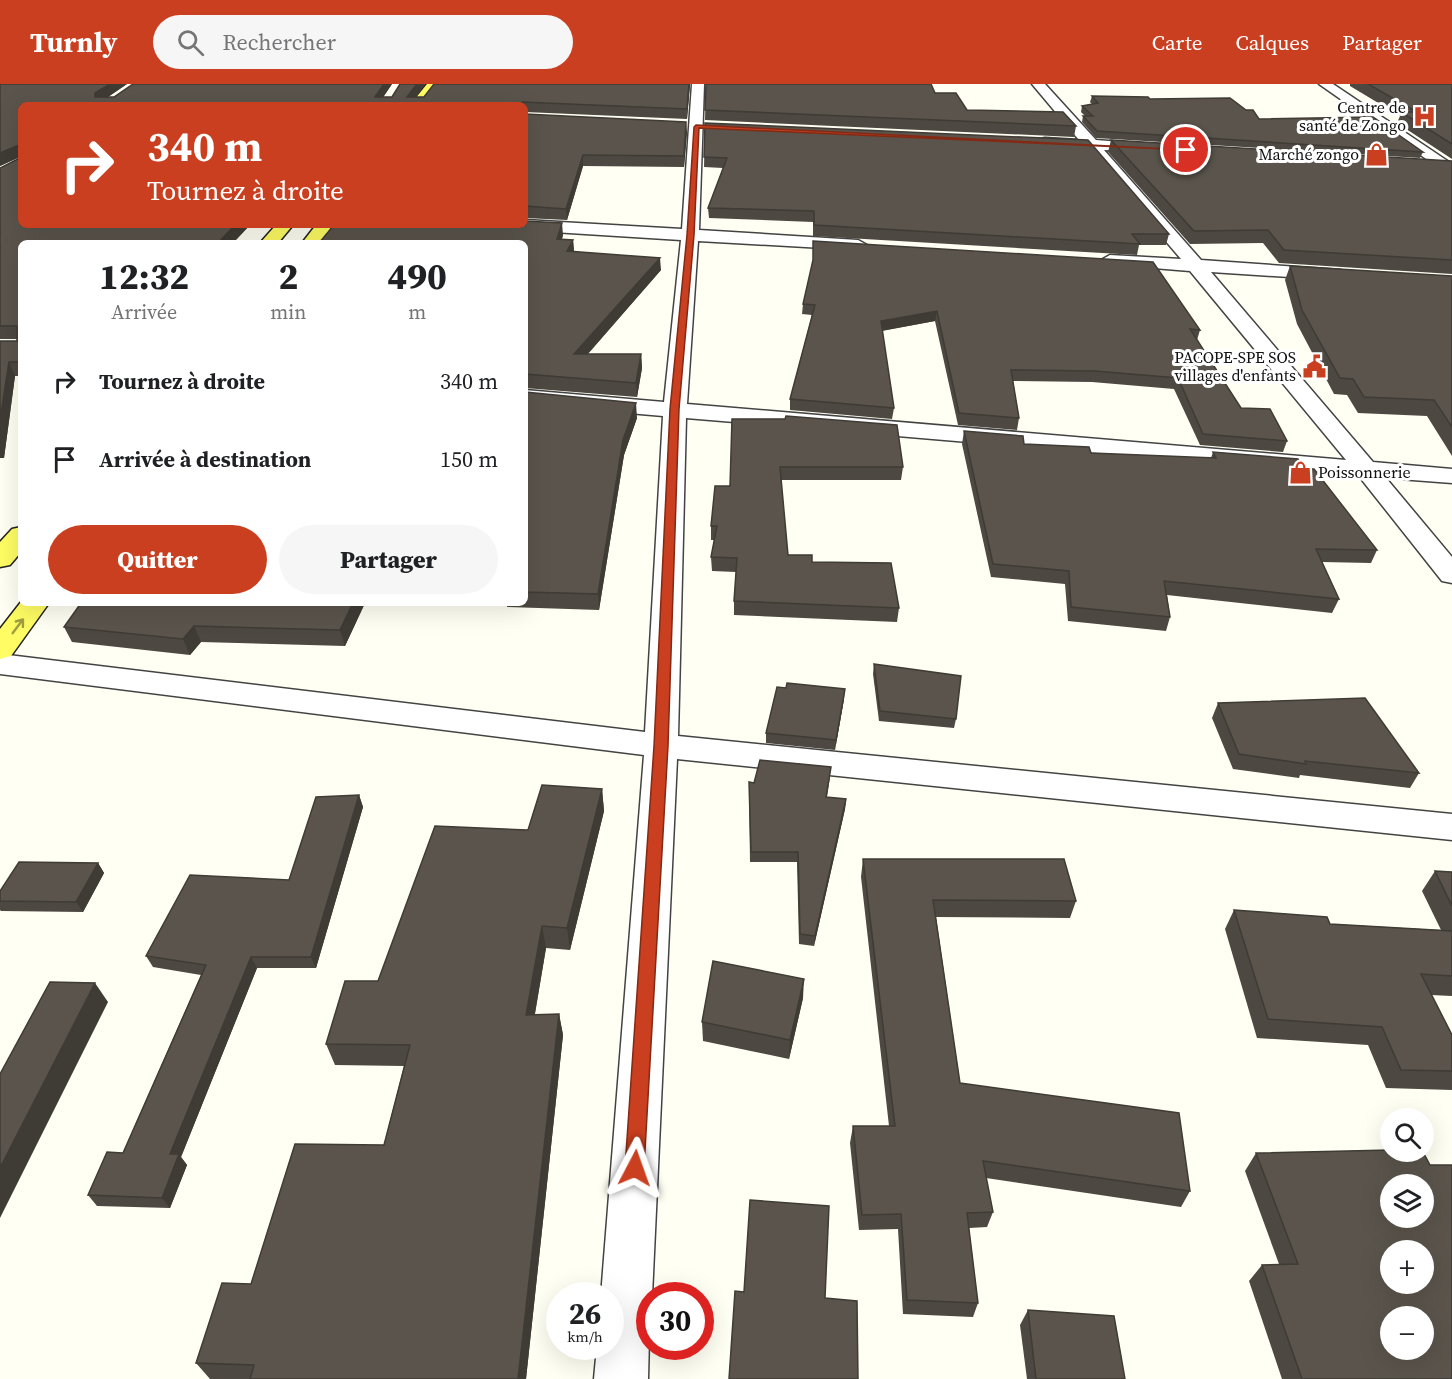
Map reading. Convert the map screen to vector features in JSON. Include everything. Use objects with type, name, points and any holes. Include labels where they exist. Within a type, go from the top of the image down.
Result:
[{"type":"main road","points":[[419,102],[434,84]]},
{"type":"main road","points":[[272,240],[282,228]]},
{"type":"main road","points":[[313,240],[323,228]]},
{"type":"main road","points":[[0,559],[18,538]]},
{"type":"main road","points":[[0,649],[33,606]]},
{"type":"street","points":[[621,1379],[661,746],[675,409],[690,235],[698,84]]},
{"type":"street","points":[[1038,84],[1197,266],[1367,468],[1452,575]]},
{"type":"street","points":[[1325,84],[1450,167]]},
{"type":"street","points":[[1032,142],[1174,150]]},
{"type":"street","points":[[1412,165],[1450,167]]},
{"type":"street","points":[[528,225],[879,247]]},
{"type":"street","points":[[1091,259],[1348,275]]},
{"type":"street","points":[[528,397],[1452,476]]},
{"type":"street","points":[[0,664],[661,746],[1452,827]]},
{"type":"building","points":[[0,84],[110,84],[95,93],[95,97],[114,97],[133,84],[384,84],[375,97],[392,97],[400,84],[417,84],[407,97],[424,97],[434,84],[689,84],[687,109],[528,102],[18,102],[18,145],[0,153]]},
{"type":"building","points":[[706,84],[931,84],[935,93],[956,93],[967,110],[1063,112],[1076,126],[705,110]]},
{"type":"building","name":"Centre de santé de Zongo","points":[[1368,84],[1452,84],[1452,144],[1401,112],[1417,112]]},
{"type":"building","points":[[1092,96],[1148,97],[1150,99],[1230,98],[1246,110],[1253,110],[1259,119],[1373,117],[1423,152],[1097,131],[1083,116],[1093,116],[1082,106],[1098,103]]},
{"type":"building","points":[[528,114],[686,122],[684,156],[583,155],[566,209],[528,206]]},
{"type":"building","points":[[705,123],[1088,140],[1169,234],[1132,234],[1140,244],[814,225],[814,211],[708,208],[727,158],[704,157]]},
{"type":"building","points":[[1111,140],[1452,161],[1452,260],[1284,250],[1268,230],[1194,231]]},
{"type":"building","points":[[18,159],[18,228],[232,228],[221,240],[18,240],[18,362],[9,362],[0,420],[0,341],[17,341],[17,326],[0,326],[0,168]]},
{"type":"building","points":[[528,221],[562,223],[557,239],[573,240],[567,251],[660,258],[574,354],[641,354],[636,383],[528,374],[528,240],[322,240],[332,228],[528,228]]},
{"type":"building","points":[[813,241],[1153,262],[1200,330],[1190,329],[1241,408],[1270,409],[1287,441],[1203,434],[1178,378],[1095,371],[1011,370],[1019,418],[959,413],[937,311],[881,321],[894,408],[790,399],[815,305],[803,304],[813,260]]},
{"type":"building","points":[[1290,266],[1452,276],[1452,427],[1434,400],[1364,397],[1353,379],[1340,378],[1302,310]]},
{"type":"building","points":[[528,392],[636,403],[623,440],[598,594],[528,592]]},
{"type":"building","points":[[786,416],[897,425],[903,467],[780,467],[788,555],[812,555],[812,562],[891,563],[899,608],[734,601],[737,558],[711,557],[717,526],[711,526],[715,486],[730,486],[732,419],[785,419]]},
{"type":"building","points":[[964,431],[1023,436],[1024,444],[1089,447],[1091,453],[1216,458],[1213,452],[1298,459],[1304,469],[1314,469],[1377,550],[1316,549],[1339,599],[1164,581],[1170,617],[1071,607],[1069,571],[993,564]]},
{"type":"building","points":[[79,606],[352,606],[340,630],[194,626],[183,639],[64,627]]},
{"type":"building","points":[[874,664],[961,676],[956,719],[880,711]]},
{"type":"building","points":[[787,683],[845,689],[836,740],[766,733],[777,687],[786,688]]},
{"type":"building","points":[[1365,698],[1419,773],[1305,761],[1306,764],[1239,754],[1218,703]]},
{"type":"building","points":[[760,760],[831,767],[826,797],[846,799],[815,936],[800,934],[798,852],[751,852],[749,782],[754,783]]},
{"type":"building","points":[[542,785],[602,789],[567,928],[542,926],[526,1015],[559,1014],[518,1379],[250,1379],[254,1365],[196,1363],[222,1283],[251,1284],[295,1144],[384,1145],[410,1045],[326,1044],[345,981],[378,981],[435,826],[528,830]]},
{"type":"building","points":[[359,795],[311,957],[251,957],[170,1154],[179,1154],[162,1198],[88,1195],[107,1152],[123,1153],[206,965],[146,956],[190,875],[289,880],[316,797]]},
{"type":"building","points":[[863,859],[1064,859],[1076,901],[933,900],[960,1083],[1179,1113],[1190,1191],[983,1161],[993,1212],[967,1213],[978,1303],[907,1300],[901,1214],[862,1215],[853,1126],[895,1126]]},
{"type":"building","points":[[19,862],[98,863],[76,902],[0,901],[0,891]]},
{"type":"building","points":[[1435,871],[1452,872],[1452,906]]},
{"type":"building","points":[[1234,910],[1327,917],[1330,924],[1452,931],[1452,976],[1421,974],[1452,1035],[1452,1071],[1401,1070],[1382,1027],[1268,1019]]},
{"type":"building","points":[[713,961],[804,979],[790,1040],[702,1022]]},
{"type":"building","points":[[50,982],[95,983],[0,1168],[0,1074]]},
{"type":"building","points":[[1380,1150],[1380,1162],[1428,1162],[1430,1165],[1452,1165],[1452,1379],[1302,1379],[1262,1265],[1298,1264],[1256,1153]]},
{"type":"building","points":[[750,1200],[829,1206],[825,1298],[857,1301],[858,1379],[729,1379],[735,1291],[744,1292]]},
{"type":"building","points":[[1028,1310],[1114,1316],[1125,1379],[1036,1379]]},
{"type":"place","name":"Centre de santé de Zongo","points":[[1424,116]]},
{"type":"place","name":"Marché zongo","points":[[1377,154]]},
{"type":"place","name":"PACOPE-SPE SOS villages d'enfants","points":[[1314,366]]},
{"type":"place","name":"Poissonnerie","points":[[1300,472]]},
{"type":"route","points":[[635,1168],[661,746],[675,409],[690,235],[696,127],[1186,150]]}]
